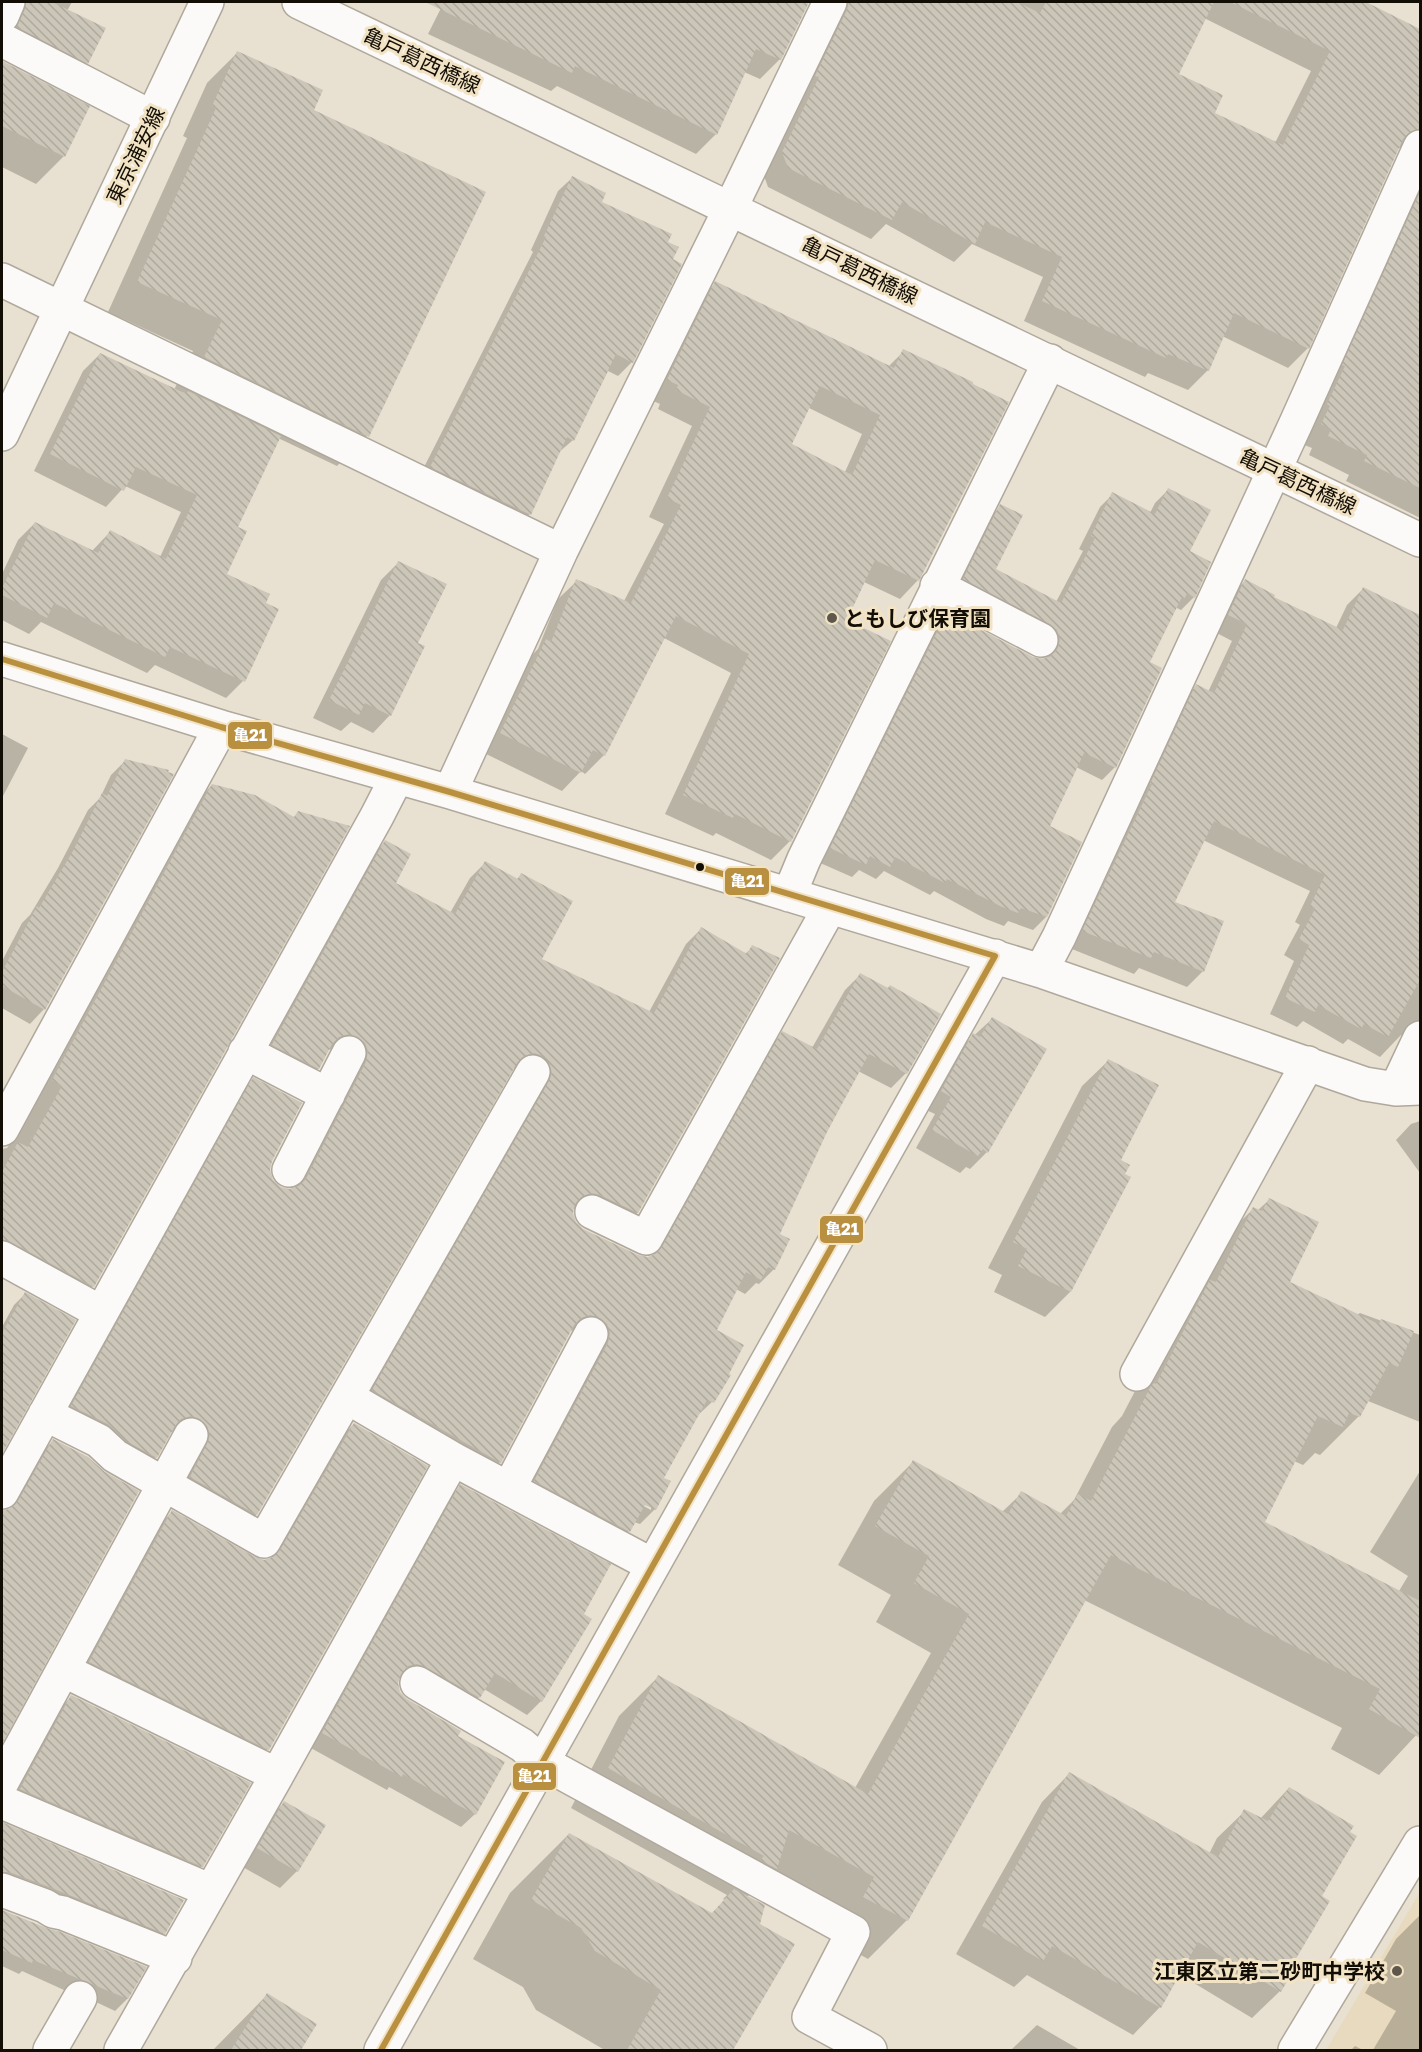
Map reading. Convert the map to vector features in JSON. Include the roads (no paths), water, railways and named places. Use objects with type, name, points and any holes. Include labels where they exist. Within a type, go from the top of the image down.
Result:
[{"type":"street","points":[[2,16],[8,2]]},
{"type":"street","name":"東京浦安線","points":[[2,434],[207,2]]},
{"type":"street","name":"亀戸葛西橋線","points":[[299,2],[731,207],[1420,540]]},
{"type":"street","points":[[450,792],[561,551],[830,2]]},
{"type":"street","points":[[2,40],[153,118]]},
{"type":"street","points":[[1041,971],[1064,926],[1420,147]]},
{"type":"street","points":[[2,280],[561,551]]},
{"type":"street","points":[[789,895],[804,859],[937,586],[1050,361]]},
{"type":"street","points":[[937,586],[1041,640]]},
{"type":"street","points":[[2,659],[221,727],[450,792],[995,956],[1365,1084],[1408,1089],[1420,1038]]},
{"type":"street","points":[[2,1129],[221,727]]},
{"type":"street","points":[[2,1492],[397,777]]},
{"type":"street","points":[[592,1212],[646,1238],[830,907]]},
{"type":"street","points":[[381,2050],[995,956]]},
{"type":"street","points":[[245,1052],[328,1095]]},
{"type":"street","points":[[289,1170],[349,1053]]},
{"type":"street","points":[[1137,1374],[1308,1064]]},
{"type":"street","points":[[45,1414],[99,1441],[115,1456],[264,1541],[533,1072]]},
{"type":"street","points":[[2,1258],[100,1312]]},
{"type":"street","points":[[509,1488],[591,1334]]},
{"type":"street","points":[[347,1397],[453,1458],[652,1564]]},
{"type":"street","points":[[2,1782],[191,1435]]},
{"type":"street","points":[[121,2050],[148,2000],[175,1958],[453,1458]]},
{"type":"street","points":[[63,1670],[277,1775]]},
{"type":"street","points":[[417,1683],[522,1745],[542,1762],[853,1932],[809,2017],[870,2050]]},
{"type":"street","points":[[2,1802],[211,1891]]},
{"type":"street","points":[[1295,2050],[1420,1843]]},
{"type":"street","points":[[2,1890],[175,1958]]},
{"type":"street","points":[[50,2050],[80,1998]]},
{"type":"place","name":"ともしび保育園","points":[[832,618]]},
{"type":"place","name":"江東区立第二砂町中学校","points":[[1397,1971]]}]
